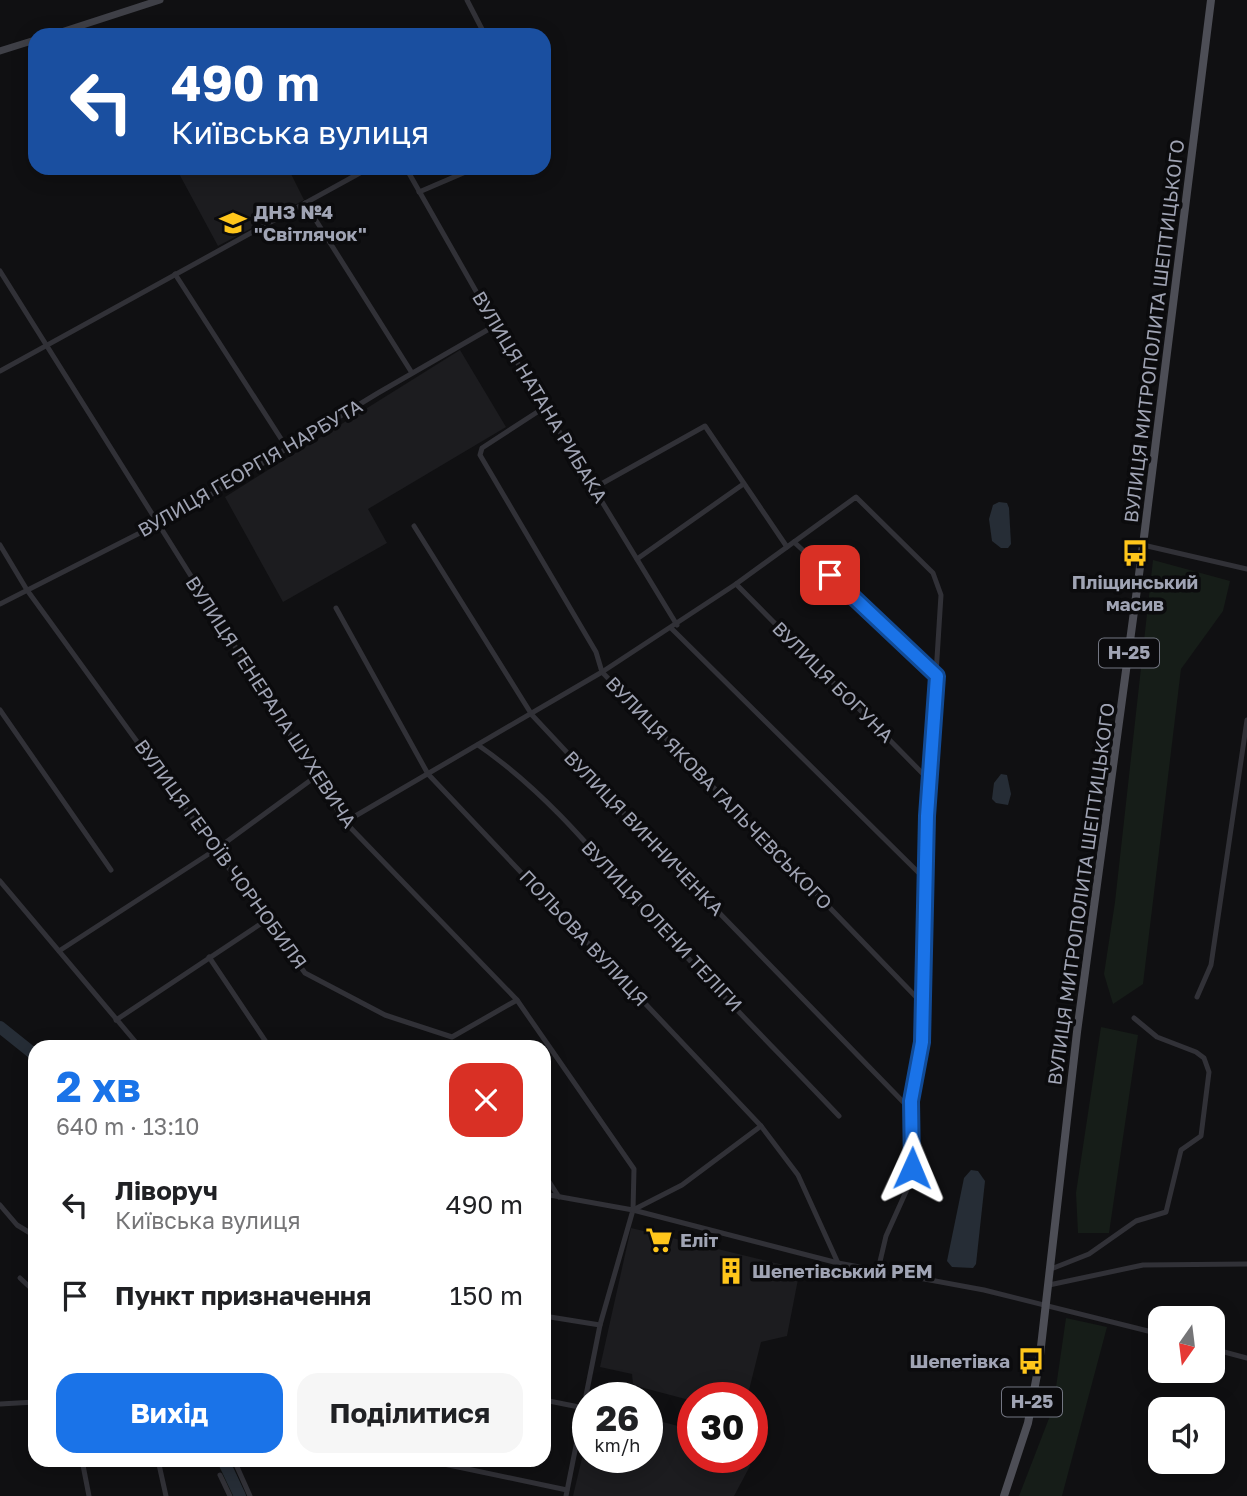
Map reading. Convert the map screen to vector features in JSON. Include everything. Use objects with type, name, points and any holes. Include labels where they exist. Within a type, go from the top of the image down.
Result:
[{"type":"main road","points":[[74,28],[160,0]]},
{"type":"main road","name":"ВУЛИЦЯ МИТРОПОЛИТА ШЕПТИЦЬКОГО","points":[[1004,1496],[1028,1423],[1049,1285],[1077,1032],[1143,545],[1211,0]]},
{"type":"main road","points":[[0,51],[28,42]]},
{"type":"street","points":[[467,0],[481,28]]},
{"type":"street","points":[[0,371],[356,175]]},
{"type":"street","name":"ВУЛИЦЯ НАТАНА РИБАКА","points":[[410,175],[674,626],[924,878]]},
{"type":"street","points":[[419,192],[459,175]]},
{"type":"street","points":[[305,203],[412,373]]},
{"type":"street","name":"ВУЛИЦЯ ГЕНЕРАЛА ШУХЕВИЧА","points":[[0,271],[345,822],[517,1000],[545,1040]]},
{"type":"street","points":[[175,274],[287,447]]},
{"type":"street","name":"ВУЛИЦЯ ГЕОРГІЯ НАРБУТА","points":[[0,604],[157,525],[496,325]]},
{"type":"street","name":"ВУЛИЦЯ ЯКОВА ГАЛЬЧЕВСЬКОГО","points":[[545,407],[482,448],[480,455],[596,652],[602,672],[920,1002]]},
{"type":"street","points":[[594,488],[705,426],[742,485],[787,547]]},
{"type":"street","points":[[637,559],[742,485]]},
{"type":"street","points":[[345,822],[602,672],[736,584],[856,497],[933,573],[941,595],[924,878],[920,1002],[922,1042],[911,1110],[911,1177],[890,1226],[877,1270]]},
{"type":"street","name":"ВУЛИЦЯ ВИННИЧЕНКА","points":[[414,526],[532,715],[663,855],[911,1110]]},
{"type":"street","points":[[794,542],[937,676]]},
{"type":"street","name":"ВУЛИЦЯ ГЕРОЇВ ЧОРНОБИЛЯ","points":[[0,545],[27,590],[218,848],[305,973],[385,1015],[452,1037],[517,1000]]},
{"type":"street","points":[[1143,545],[1247,569]]},
{"type":"street","name":"ВУЛИЦЯ БОГУНА","points":[[736,584],[929,780]]},
{"type":"street","name":"ПОЛЬОВА ВУЛИЦЯ","points":[[336,608],[428,774],[761,1126],[798,1175],[838,1263]]},
{"type":"street","points":[[0,709],[111,870]]},
{"type":"street","points":[[1197,997],[1211,965],[1247,720]]},
{"type":"street","name":"ВУЛИЦЯ ОЛЕНИ ТЕЛІГИ","points":[[478,745],[513,769],[563,817],[664,932],[839,1116]]},
{"type":"street","points":[[59,951],[218,848],[315,777]]},
{"type":"street","points":[[0,881],[134,1040]]},
{"type":"street","points":[[116,1020],[268,919]]},
{"type":"street","points":[[209,957],[265,1040]]},
{"type":"street","points":[[1051,1269],[1089,1254],[1136,1221],[1166,1212],[1181,1150],[1201,1136],[1209,1072],[1204,1058],[1157,1037],[1134,1018]]},
{"type":"street","name":"ВУЛИЦЯ ГЕНЕРАЛА ШУХЕВИЧА","points":[[551,1049],[634,1168],[633,1210],[600,1325],[589,1382]]},
{"type":"street","points":[[633,1210],[681,1185],[761,1126]]},
{"type":"street","points":[[551,1185],[559,1197]]},
{"type":"street","points":[[551,1195],[633,1210],[838,1263],[947,1282],[1148,1331]]},
{"type":"street","points":[[0,1205],[17,1225],[28,1232]]},
{"type":"street","points":[[1049,1285],[1143,1265],[1247,1264]]},
{"type":"street","points":[[20,1278],[28,1285]]},
{"type":"street","points":[[551,1318],[600,1325]]},
{"type":"street","points":[[1225,1352],[1247,1358]]},
{"type":"street","points":[[551,1401],[572,1406]]},
{"type":"street","points":[[0,1404],[28,1402]]},
{"type":"street","name":"ВУЛИЦЯ ГЕНЕРАЛА ШУХЕВИЧА","points":[[566,1493],[572,1465]]},
{"type":"street","points":[[83,1467],[89,1496]]},
{"type":"street","points":[[160,1467],[166,1496]]},
{"type":"street","points":[[237,1467],[250,1496]]},
{"type":"street","points":[[455,1467],[566,1493]]},
{"type":"street","points":[[220,1475],[230,1496]]},
{"type":"shaded area","name":"ДНЗ №4 \"Світлячок\"","points":[[180,175],[292,175],[304,200],[218,246]]},
{"type":"shaded area","points":[[460,350],[506,427],[368,509],[387,543],[283,602],[225,497]]},
{"type":"shaded area","points":[[999,502],[1007,503],[1009,508],[1011,544],[1008,548],[1001,548],[992,541],[989,519],[993,505]]},
{"type":"shaded area","points":[[1153,560],[1230,581],[1223,611],[1181,669],[1143,984],[1113,1004],[1104,974],[1115,902]]},
{"type":"shaded area","points":[[1001,774],[1007,775],[1011,794],[1008,805],[996,803],[992,799],[994,783]]},
{"type":"shaded area","points":[[1101,1027],[1138,1035],[1109,1233],[1078,1233],[1076,1193]]},
{"type":"shaded area","points":[[971,1170],[978,1171],[985,1181],[976,1264],[973,1268],[952,1267],[947,1261],[964,1178]]},
{"type":"shaded area","points":[[631,1228],[800,1269],[787,1336],[761,1342],[751,1382],[677,1382],[677,1397],[663,1393],[663,1382],[633,1382],[632,1374],[600,1367]]},
{"type":"shaded area","points":[[1066,1318],[1107,1327],[1062,1496],[1019,1496],[1053,1408]]},
{"type":"shaded area","points":[[663,1422],[677,1426],[677,1473],[746,1473],[734,1496],[573,1496],[578,1473],[663,1473]]},
{"type":"shaded area","points":[[219,1467],[233,1467],[246,1496],[233,1496]]},
{"type":"waterway","points":[[0,1027],[28,1049]]},
{"type":"waterway","points":[[226,1467],[240,1496]]},
{"type":"place","name":"ДНЗ №4 \"Світлячок\"","points":[[233,223]]},
{"type":"place","name":"Пліщинський масив","points":[[1135,553]]},
{"type":"place","name":"Еліт","points":[[659,1240]]},
{"type":"place","name":"Шепетівський РЕМ","points":[[731,1271]]},
{"type":"place","name":"Шепетівка","points":[[1031,1361]]},
{"type":"route","points":[[830,575],[937,676],[927,816],[920,1002],[922,1042],[911,1101],[912,1168]]}]
